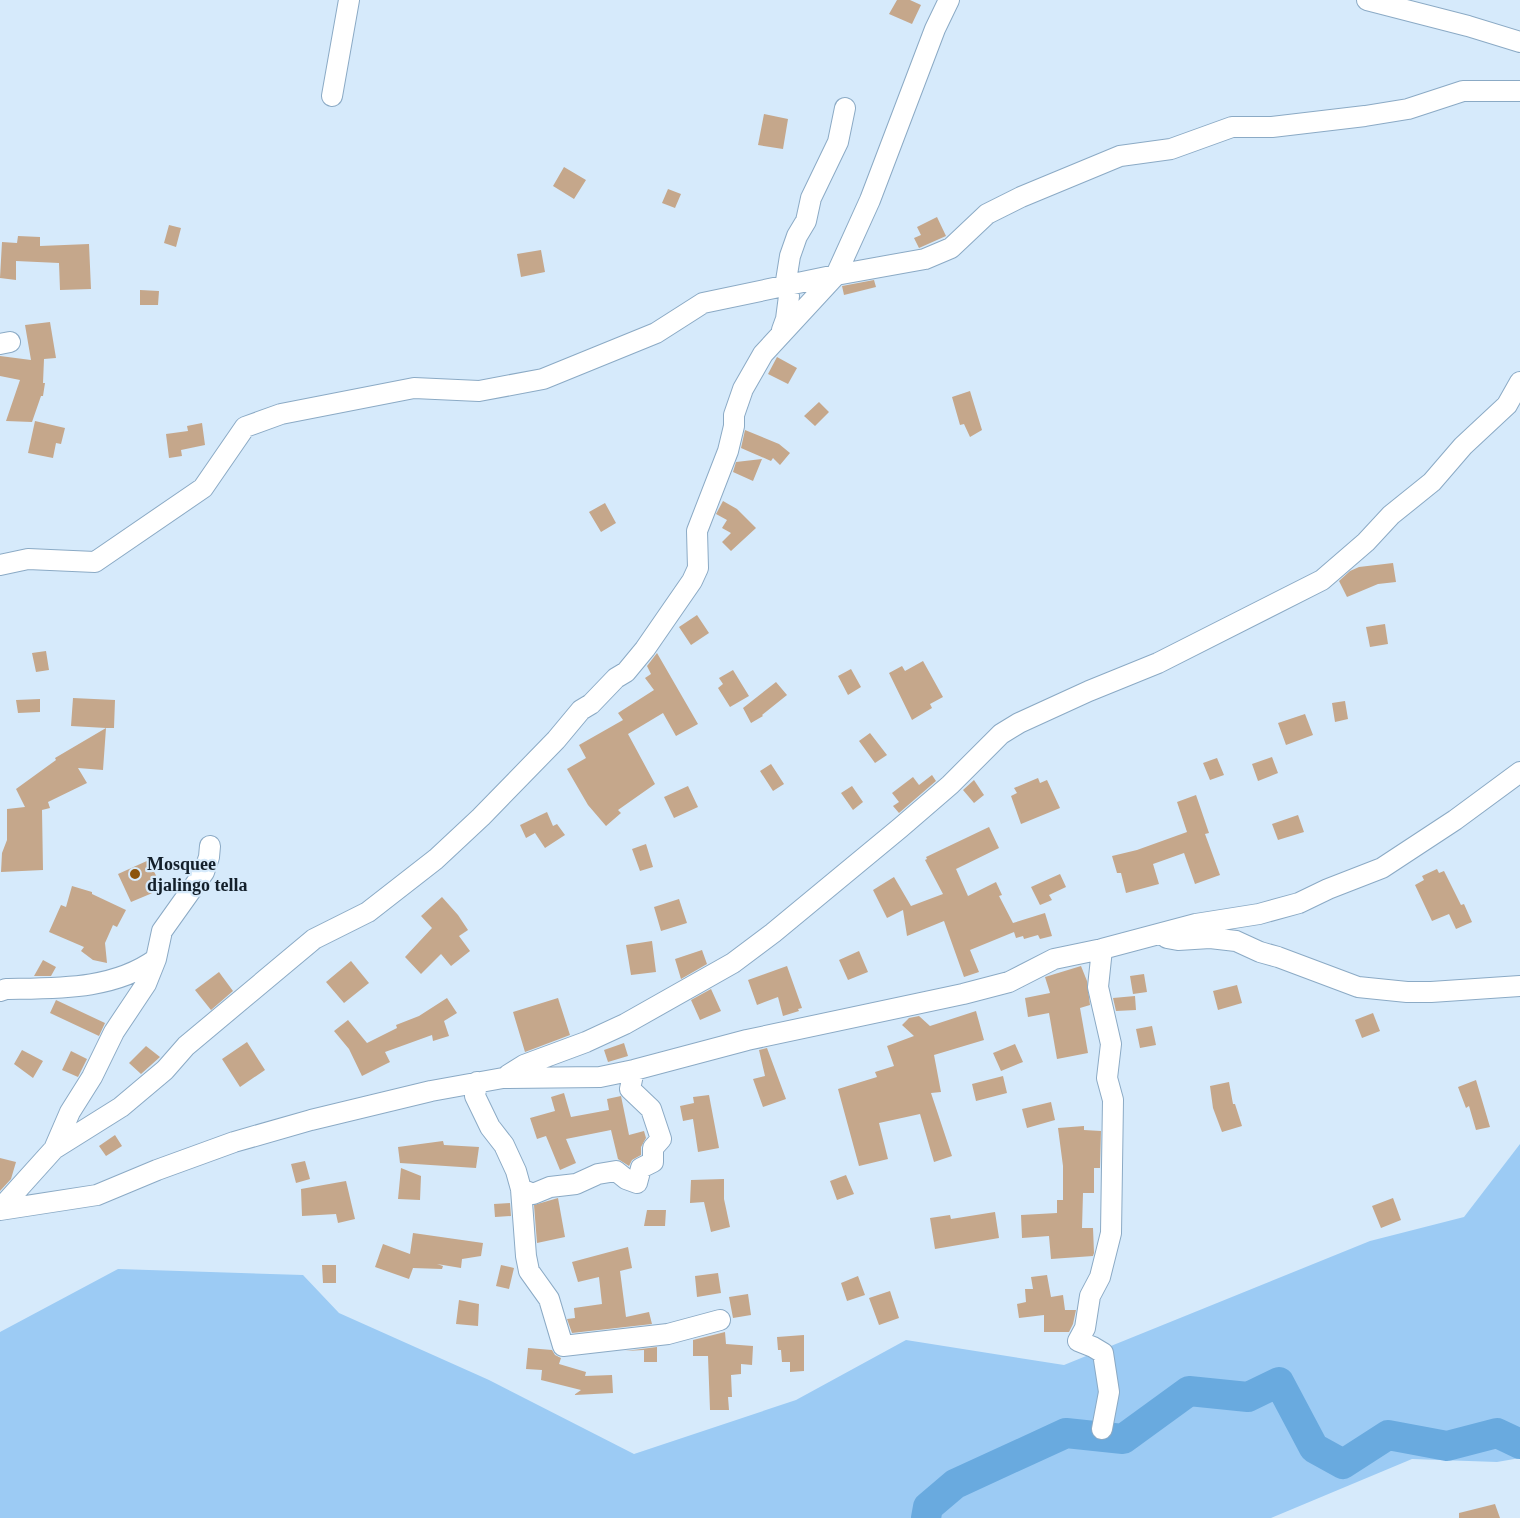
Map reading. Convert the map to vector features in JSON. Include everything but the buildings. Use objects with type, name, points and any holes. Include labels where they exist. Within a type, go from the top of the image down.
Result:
[{"type":"street","points":[[332,96],[349,0]]},
{"type":"street","points":[[0,1209],[54,1149],[121,1107],[165,1070],[186,1046],[314,939],[368,912],[436,859],[481,818],[556,740],[581,710],[591,704],[616,678],[626,672],[657,632],[698,568],[697,531],[728,452],[737,404],[763,354],[836,275],[870,200],[935,28],[949,0]]},
{"type":"street","points":[[1367,0],[1520,42]]},
{"type":"street","points":[[0,565],[28,559],[95,562],[203,488],[245,426],[282,414],[414,388],[478,391],[543,379],[656,333],[703,303],[925,259],[951,248],[987,214],[1021,197],[1120,156],[1171,149],[1232,127],[1272,128],[1365,116],[1408,109],[1463,91],[1520,91]]},
{"type":"street","points":[[781,332],[786,319],[789,296],[785,287],[794,242],[806,221],[811,198],[838,142],[845,108]]},
{"type":"street","points":[[503,1078],[524,1065],[586,1042],[625,1023],[733,963],[773,933],[909,820],[1001,734],[1089,691],[1158,663],[1322,580],[1366,542],[1390,515],[1432,482],[1463,446],[1507,405],[1520,382]]},
{"type":"street","points":[[0,1209],[97,1195],[234,1142],[311,1120],[477,1082],[503,1078],[600,1077],[634,1070],[747,1041],[963,994],[1009,982],[1054,959],[1207,922],[1259,914],[1299,903],[1382,868],[1455,820],[1520,772]]},
{"type":"street","points":[[54,1149],[70,1112],[92,1077],[114,1032],[146,984],[156,958],[162,931],[204,872],[210,846]]},
{"type":"street","points":[[1156,935],[1178,940],[1210,938],[1236,941],[1260,952],[1358,987],[1423,992],[1520,986]]},
{"type":"street","points":[[1102,949],[1098,987],[1111,1044],[1107,1078],[1113,1100],[1111,1233],[1100,1277],[1090,1296],[1085,1328],[1078,1341],[1103,1353],[1109,1392],[1102,1430]]},
{"type":"street","points":[[0,991],[97,985],[141,970],[156,958]]},
{"type":"street","points":[[521,1189],[533,1194],[550,1188],[576,1184],[598,1174],[616,1171],[626,1179],[637,1183],[641,1168],[654,1162],[653,1148],[661,1139],[651,1110],[630,1089],[634,1070]]},
{"type":"street","points":[[477,1082],[475,1096],[490,1127],[504,1145],[516,1171],[521,1189],[529,1271],[549,1299],[563,1346],[668,1334],[720,1320]]},
{"type":"shaded area","points":[[1520,1144],[1520,1458],[1497,1462],[1412,1459],[1271,1518],[0,1518],[0,1332],[118,1269],[303,1275],[339,1313],[489,1380],[634,1454],[796,1400],[906,1340],[1064,1365],[1370,1241],[1464,1217]]},
{"type":"waterway","points":[[926,1518],[928,1507],[955,1484],[1066,1433],[1123,1439],[1189,1391],[1248,1397],[1279,1382],[1314,1448],[1343,1464],[1388,1435],[1447,1446],[1497,1433],[1520,1444]]},
{"type":"place","name":"Mosquee djalingo tella","points":[[135,874]]}]
